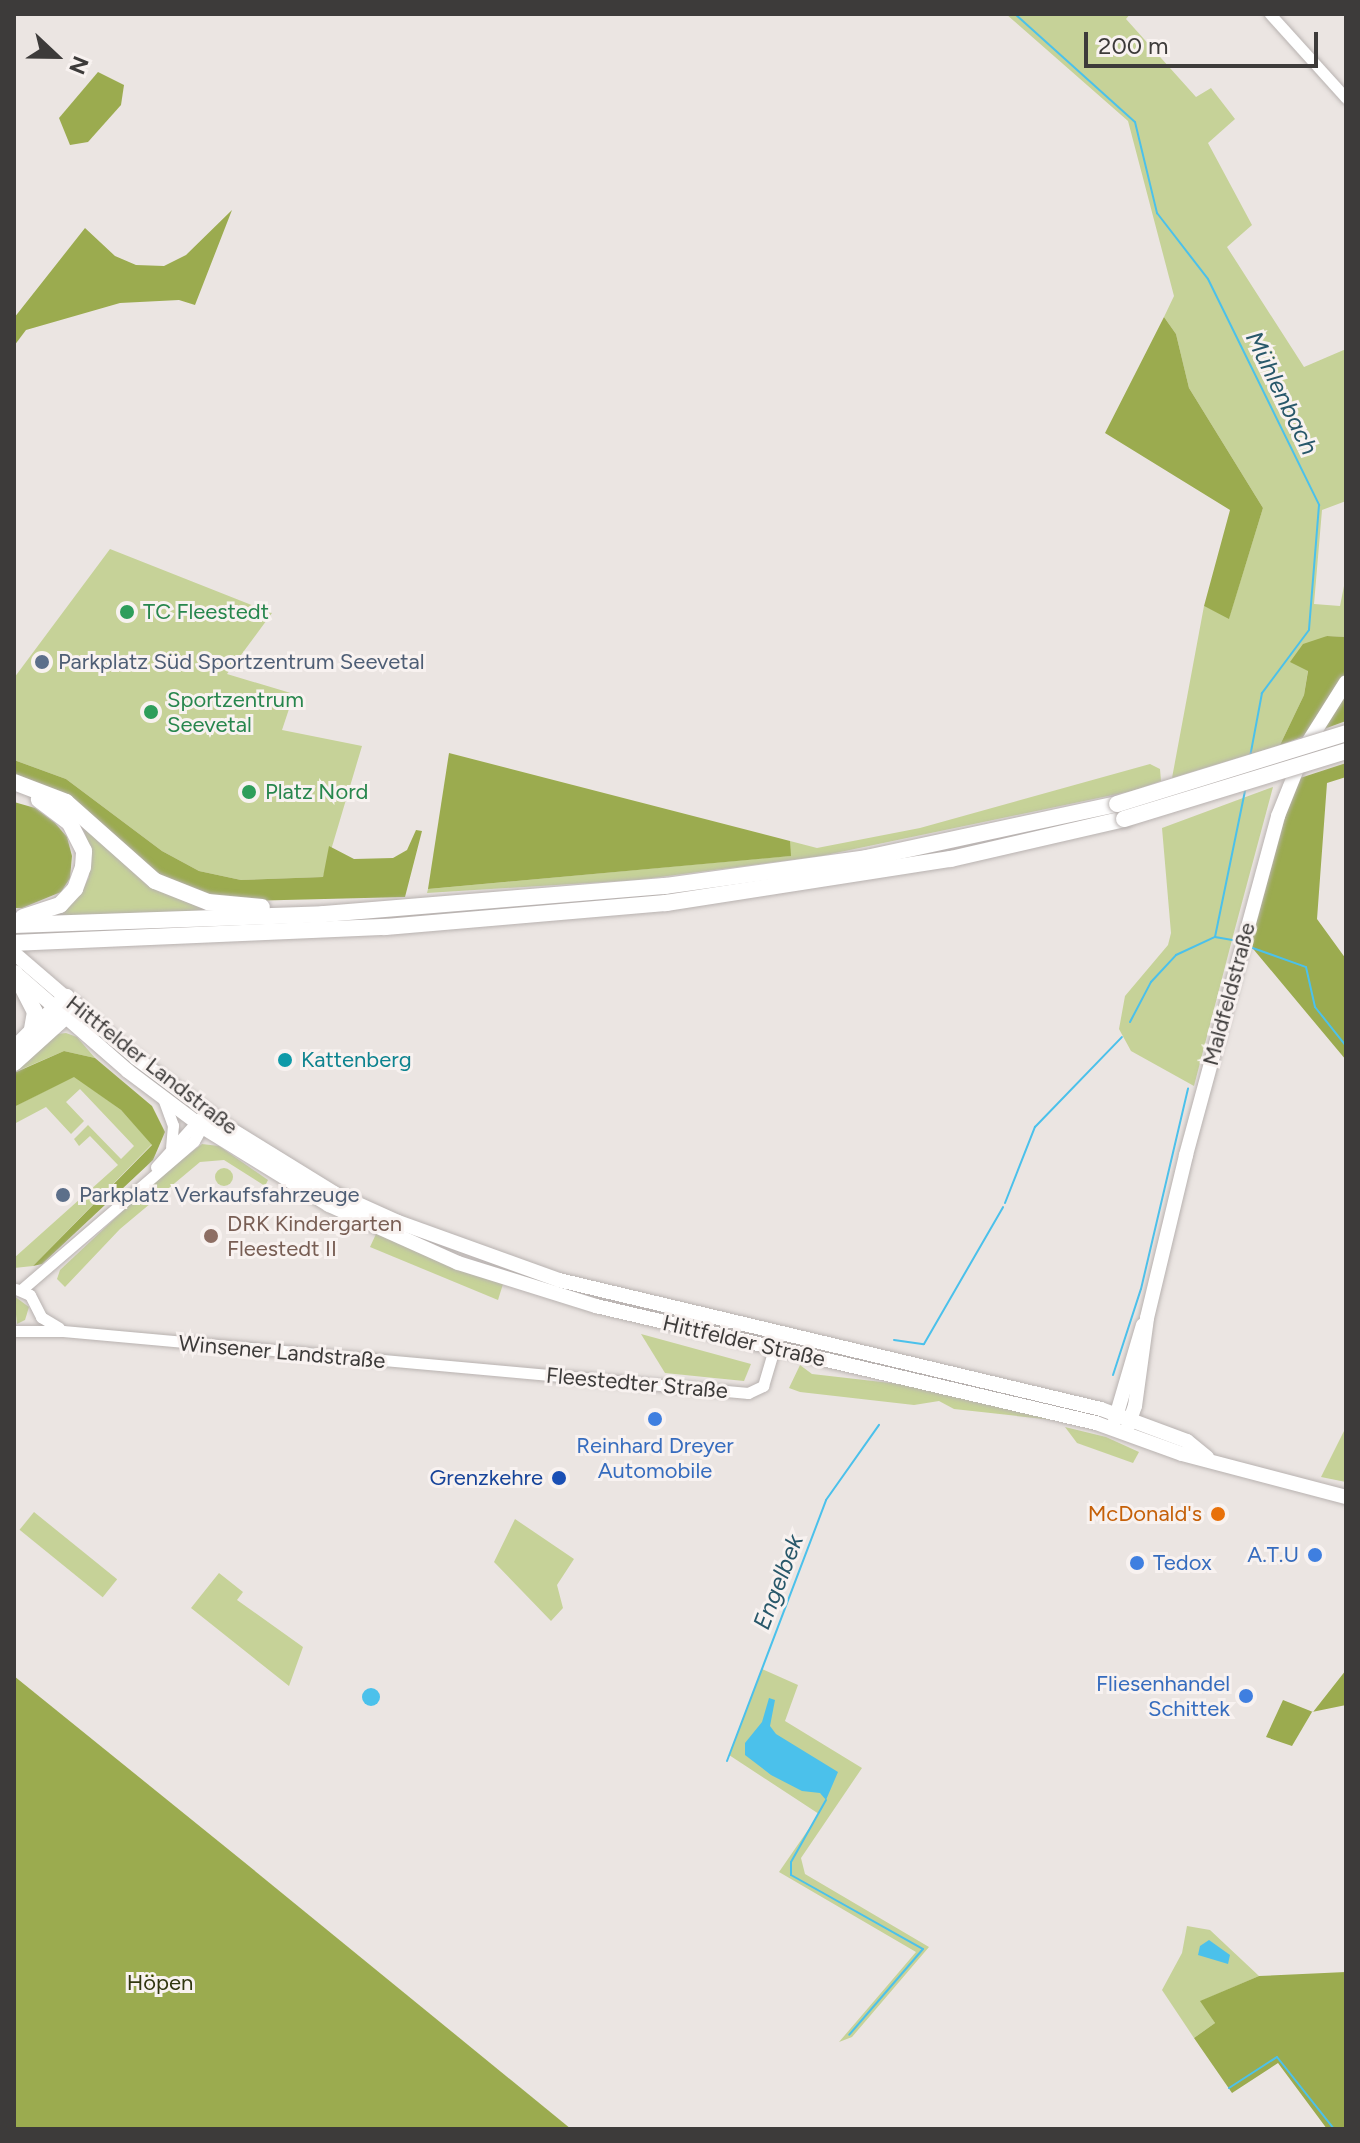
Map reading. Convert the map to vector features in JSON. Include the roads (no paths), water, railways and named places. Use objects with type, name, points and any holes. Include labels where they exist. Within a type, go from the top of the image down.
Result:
[{"type":"highway","points":[[14,925],[323,914],[583,894],[751,875],[1121,811],[1346,733]]},
{"type":"highway","points":[[14,943],[385,927],[666,903],[951,859],[1346,751]]},
{"type":"highway","points":[[14,782],[66,802],[128,861],[182,894],[208,902],[323,914]]},
{"type":"highway","points":[[14,793],[56,809],[70,823],[84,851],[81,878],[68,898],[39,915],[14,918]]},
{"type":"highway","points":[[17,965],[35,1012],[30,1036]]},
{"type":"highway","points":[[14,1049],[66,1007]]},
{"type":"highway","points":[[14,1063],[66,1007]]},
{"type":"main road","name":"Maldfeldstraße","points":[[1132,1419],[1147,1318],[1243,940],[1288,787],[1346,682]]},
{"type":"main road","name":"Hittfelder Landstraße","points":[[17,965],[203,1121]]},
{"type":"main road","name":"Hittfelder Landstraße","points":[[66,1007],[163,1098],[377,1221]]},
{"type":"main road","name":"Hittfelder Straße","points":[[377,1221],[398,1222],[524,1270],[777,1341],[1121,1430],[1182,1454],[1208,1457]]},
{"type":"main road","name":"Hittfelder Straße","points":[[377,1221],[491,1274],[777,1341],[1116,1413],[1187,1441],[1208,1457]]},
{"type":"main road","name":"Maldfeldstraße","points":[[1116,1413],[1134,1344],[1147,1318]]},
{"type":"main road","points":[[1116,1413],[1121,1430],[1132,1419]]},
{"type":"main road","points":[[1208,1457],[1346,1497]]},
{"type":"street","points":[[1270,14],[1346,98]]},
{"type":"street","points":[[163,1098],[173,1125],[170,1149]]},
{"type":"street","points":[[149,1178],[170,1149],[203,1121]]},
{"type":"street","points":[[63,1331],[17,1289],[60,1261],[149,1178],[203,1121]]},
{"type":"street","points":[[27,1328],[35,1306],[60,1261]]},
{"type":"street","name":"Winsener Landstraße","points":[[14,1331],[27,1328],[502,1371]]},
{"type":"street","name":"Fleestedter Straße","points":[[502,1371],[748,1393],[763,1386],[777,1341]]},
{"type":"water","points":[[371,1688],[380,1697],[371,1706],[362,1697]]},
{"type":"water","points":[[769,1698],[775,1700],[770,1726],[776,1734],[838,1772],[826,1800],[820,1793],[802,1791],[771,1775],[745,1755],[745,1743],[762,1722]]},
{"type":"water","points":[[1209,1940],[1230,1955],[1228,1964],[1198,1955],[1200,1946]]},
{"type":"waterway","name":"Mühlenbach","points":[[1015,14],[1135,122],[1157,213],[1208,279],[1319,505],[1309,630],[1262,693],[1250,757]]},
{"type":"waterway","name":"Mühlenbach","points":[[1215,937],[1245,791]]},
{"type":"waterway","name":"Engelbek","points":[[1130,1022],[1151,982],[1176,955],[1215,937],[1237,941]]},
{"type":"waterway","name":"Engelbek","points":[[1250,947],[1306,967],[1315,1007],[1346,1046]]},
{"type":"waterway","name":"Engelbek","points":[[1005,1203],[1035,1127],[1122,1037]]},
{"type":"waterway","points":[[1113,1375],[1141,1289],[1188,1088]]},
{"type":"waterway","name":"Engelbek","points":[[894,1340],[924,1344],[1003,1207]]},
{"type":"waterway","name":"Engelbek","points":[[727,1761],[826,1500],[879,1425]]},
{"type":"waterway","name":"Engelbek","points":[[826,1800],[791,1862],[791,1875],[923,1949],[849,2035]]},
{"type":"waterway","points":[[1229,2088],[1277,2057],[1334,2129]]},
{"type":"waterway","points":[[1340,2129],[1346,2128]]},
{"type":"place","name":"TC Fleestedt","points":[[127,612]]},
{"type":"place","name":"Parkplatz Süd Sportzentrum Seevetal","points":[[42,662]]},
{"type":"place","name":"Sportzentrum Seevetal","points":[[151,712]]},
{"type":"place","name":"Platz Nord","points":[[249,792]]},
{"type":"place","name":"Kattenberg","points":[[285,1060]]},
{"type":"place","name":"Parkplatz Verkaufsfahrzeuge","points":[[63,1195]]},
{"type":"place","name":"DRK Kindergarten Fleestedt II","points":[[211,1236]]},
{"type":"place","name":"Reinhard Dreyer Automobile","points":[[655,1419]]},
{"type":"place","name":"Grenzkehre","points":[[559,1478]]},
{"type":"place","name":"McDonald's","points":[[1218,1514]]},
{"type":"place","name":"A.T.U","points":[[1315,1555]]},
{"type":"place","name":"Tedox","points":[[1137,1563]]},
{"type":"place","name":"Fliesenhandel Schittek","points":[[1246,1696]]},
{"type":"park label","name":"Höpen","points":[[160,1983]]}]
